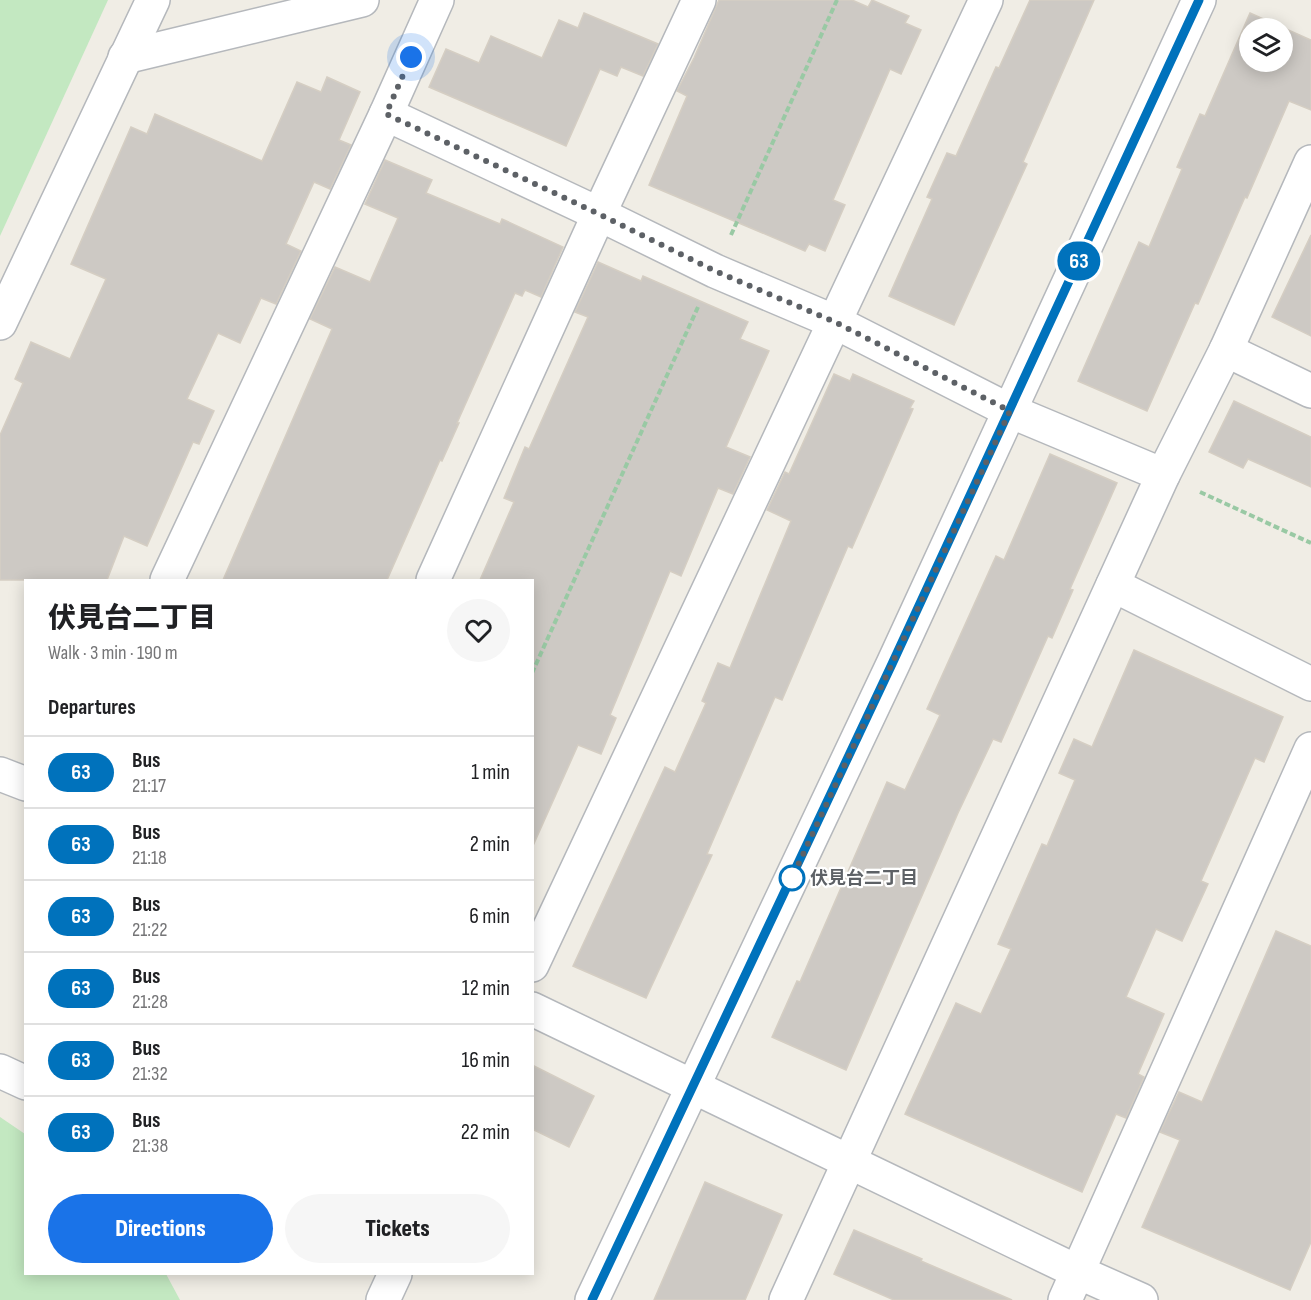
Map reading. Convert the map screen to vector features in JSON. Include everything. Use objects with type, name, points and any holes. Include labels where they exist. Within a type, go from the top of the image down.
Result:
[{"type":"street","points":[[0,323],[153,0]]},
{"type":"street","points":[[125,57],[362,0]]},
{"type":"street","points":[[167,579],[386,114],[437,0]]},
{"type":"street","points":[[434,579],[599,214],[699,0]]},
{"type":"street","points":[[534,961],[986,0]]},
{"type":"street","points":[[592,1300],[1010,411],[1199,0]]},
{"type":"street","points":[[386,114],[715,271],[835,322],[1010,411],[1163,475]]},
{"type":"street","points":[[786,1300],[1163,475],[1226,350],[1311,162]]},
{"type":"street","points":[[1226,350],[1311,392]]},
{"type":"street","points":[[1113,585],[1311,684]]},
{"type":"street","points":[[1071,1286],[1311,749]]},
{"type":"street","points":[[0,774],[24,783]]},
{"type":"street","points":[[534,1010],[849,1160],[1071,1286],[1142,1300]]},
{"type":"street","points":[[0,1071],[24,1082]]},
{"type":"street","points":[[383,1300],[395,1275]]},
{"type":"path","points":[[534,669],[837,0]]},
{"type":"path","points":[[1163,475],[1311,543]]},
{"type":"green space","points":[[0,0],[108,0],[0,236]]},
{"type":"green space","points":[[0,1117],[24,1133],[24,1275],[167,1275],[180,1300],[0,1300]]},
{"type":"building","points":[[719,0],[852,0],[868,7],[872,0],[909,16],[905,23],[921,30],[901,74],[890,69],[833,200],[845,205],[825,251],[809,244],[805,251],[649,185],[687,96],[677,91]]},
{"type":"building","points":[[1030,0],[1094,0],[1023,162],[1027,164],[954,325],[889,296],[932,199],[927,197],[947,153],[956,156],[996,67],[999,68]]},
{"type":"building","points":[[584,13],[658,44],[643,76],[621,67],[617,76],[600,69],[566,146],[429,87],[446,49],[479,63],[491,36],[542,58],[559,20],[578,28]]},
{"type":"building","points":[[1250,13],[1261,18],[1248,18]]},
{"type":"building","points":[[1293,32],[1311,40],[1311,110],[1289,101],[1247,198],[1245,197],[1198,304],[1195,303],[1147,411],[1078,381],[1139,242],[1149,247],[1182,169],[1177,167],[1200,114],[1205,116],[1239,38],[1239,72],[1293,72]]},
{"type":"building","points":[[327,77],[360,92],[339,140],[351,145],[330,189],[314,182],[286,244],[301,251],[276,304],[261,298],[240,343],[218,333],[187,399],[214,411],[199,444],[193,442],[147,546],[124,536],[107,579],[0,580],[0,435],[23,383],[15,379],[31,342],[70,359],[106,279],[71,264],[131,127],[147,134],[155,114],[262,161],[297,82],[321,92]]},
{"type":"building","points":[[385,160],[432,180],[426,193],[500,224],[502,219],[563,247],[541,297],[525,290],[522,296],[515,293],[457,423],[459,423],[442,461],[440,460],[387,579],[223,579],[332,329],[310,319],[335,267],[370,282],[398,218],[365,204]]},
{"type":"building","points":[[1311,235],[1311,336],[1272,317]]},
{"type":"building","points":[[598,262],[641,281],[643,276],[748,322],[740,339],[769,351],[726,447],[750,457],[733,494],[718,488],[681,576],[670,571],[610,715],[616,718],[601,754],[578,745],[534,844],[534,579],[480,579],[514,502],[504,498],[525,447],[529,449],[588,317],[575,312]]},
{"type":"building","points":[[834,374],[850,381],[853,374],[914,401],[910,408],[913,409],[852,548],[848,546],[782,700],[775,697],[707,854],[712,855],[646,998],[573,966],[665,767],[675,772],[706,703],[702,701],[718,663],[730,668],[791,521],[767,510],[785,472],[789,474]]},
{"type":"building","points":[[1234,401],[1311,437],[1311,487],[1248,459],[1243,468],[1209,452]]},
{"type":"building","points":[[1050,454],[1117,483],[1070,589],[1073,590],[1052,638],[1048,636],[1001,742],[993,739],[958,813],[846,1070],[772,1037],[797,981],[800,982],[887,782],[905,790],[940,715],[927,709],[996,556],[1004,560]]},
{"type":"building","points":[[1134,650],[1283,717],[1264,762],[1255,758],[1201,881],[1208,884],[1182,941],[1156,929],[1126,997],[1164,1014],[1138,1074],[1144,1077],[1126,1118],[1116,1114],[1082,1192],[905,1114],[956,1003],[981,1014],[1011,949],[998,944],[1042,844],[1047,846],[1075,780],[1059,773],[1074,739],[1092,747]]},
{"type":"building","points":[[1276,931],[1311,946],[1311,1242],[1290,1290],[1142,1227],[1180,1140],[1160,1132],[1179,1092],[1202,1102]]},
{"type":"building","points":[[534,1066],[594,1096],[569,1147],[534,1130]]},
{"type":"building","points":[[705,1182],[782,1215],[745,1300],[654,1300]]},
{"type":"building","points":[[854,1230],[1012,1300],[894,1300],[834,1274]]},
{"type":"bus line","name":"63","points":[[592,1300],[892,664],[1199,0]]},
{"type":"place","name":"伏見台二丁目","points":[[792,878]]},
{"type":"route","points":[[411,57],[386,114],[715,271],[835,322],[1010,411],[792,878]]}]
